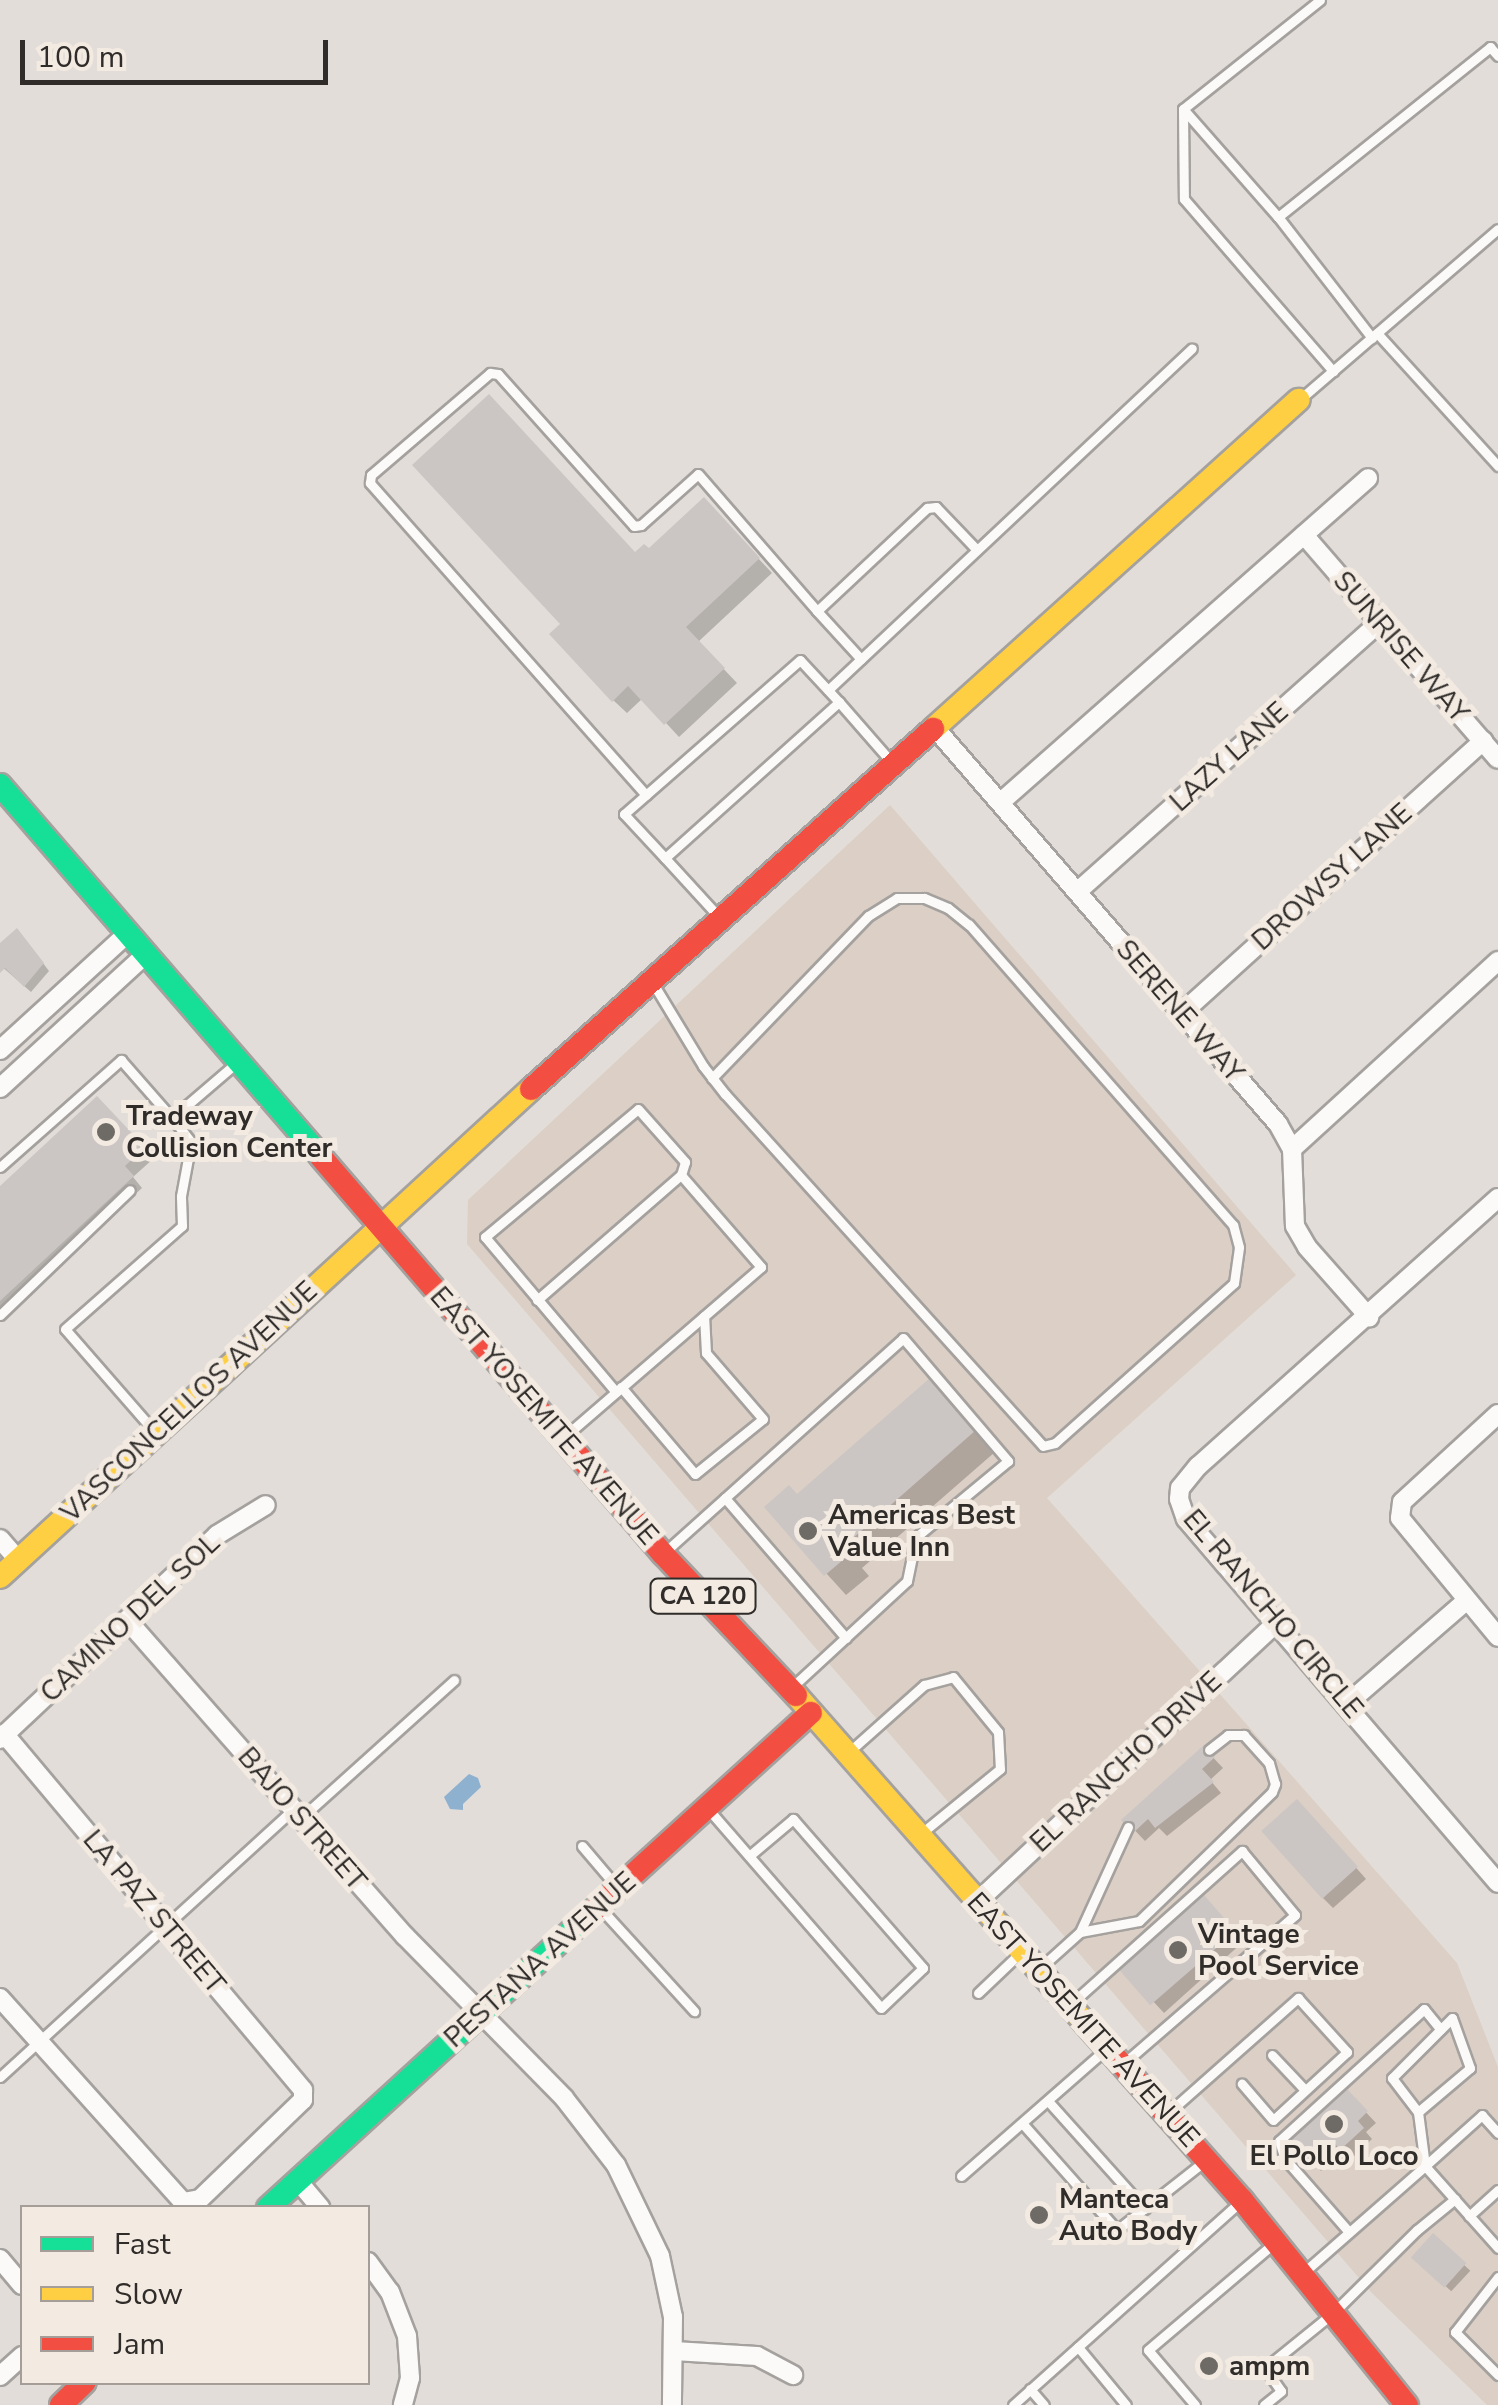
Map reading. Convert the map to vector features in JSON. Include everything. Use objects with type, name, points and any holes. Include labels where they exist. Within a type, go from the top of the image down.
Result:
[{"type":"street","name":"VASCONCELLOS AVENUE","points":[[0,1577],[378,1227],[1299,400]]},
{"type":"street","points":[[1002,801],[1368,478]]},
{"type":"street","name":"SUNRISE WAY","points":[[1304,535],[1498,758]]},
{"type":"street","name":"LAZY LANE","points":[[1078,892],[1380,622]]},
{"type":"street","name":"SERENE WAY","points":[[935,728],[1278,1124],[1292,1148]]},
{"type":"street","name":"DROWSY LANE","points":[[1182,1013],[1483,741]]},
{"type":"street","name":"EAST YOSEMITE AVENUE","points":[[0,785],[663,1554],[790,1689],[1242,2200],[1407,2405]]},
{"type":"street","points":[[0,1050],[127,934]]},
{"type":"street","points":[[0,1088],[146,954]]},
{"type":"street","points":[[1369,1317],[1307,1247],[1295,1226],[1292,1148],[1498,961]]},
{"type":"street","name":"EL RANCHO CIRCLE","points":[[1498,1198],[1198,1466],[1180,1488],[1186,1519],[1498,1882]]},
{"type":"street","points":[[1498,1414],[1402,1502],[1404,1526],[1498,1637]]},
{"type":"street","name":"CAMINO DEL SOL","points":[[2,1736],[218,1536],[266,1505]]},
{"type":"street","points":[[0,1540],[18,1560]]},
{"type":"street","points":[[1347,1704],[1466,1601]]},
{"type":"street","name":"BAJO STREET","points":[[128,1621],[297,1814],[564,2098],[632,2193],[660,2256],[673,2317],[672,2405]]},
{"type":"street","name":"EL RANCHO DRIVE","points":[[978,1901],[1275,1624]]},
{"type":"street","name":"PESTANA AVENUE","points":[[271,2205],[810,1713]]},
{"type":"street","name":"LA PAZ STREET","points":[[2,1736],[303,2090],[295,2110],[200,2199],[182,2202],[39,2042]]},
{"type":"street","points":[[0,1998],[39,2042]]},
{"type":"street","points":[[298,2181],[318,2205]]},
{"type":"street","points":[[0,2259],[20,2283]]},
{"type":"street","points":[[370,2265],[390,2292],[407,2336],[410,2378],[403,2405]]},
{"type":"street","points":[[674,2352],[757,2356],[793,2374]]},
{"type":"street","points":[[0,2376],[20,2358]]},
{"type":"street","points":[[60,2405],[82,2385]]},
{"type":"lane","points":[[1183,109],[1320,0]]},
{"type":"lane","points":[[1278,218],[1490,47],[1498,56]]},
{"type":"lane","points":[[1183,109],[1374,335],[1498,466]]},
{"type":"lane","points":[[1183,109],[1184,199],[1333,371]]},
{"type":"lane","points":[[1299,400],[1498,228]]},
{"type":"lane","points":[[828,690],[1192,348]]},
{"type":"lane","points":[[646,795],[370,482],[372,475],[490,373],[498,374],[634,526],[698,474],[861,659]]},
{"type":"lane","points":[[817,611],[927,508],[936,507],[977,550]]},
{"type":"lane","points":[[722,920],[624,814],[800,660],[894,765]]},
{"type":"lane","points":[[665,858],[838,702]]},
{"type":"lane","points":[[652,982],[712,1078],[1044,1446],[1055,1442],[1234,1282],[1239,1268],[1233,1225],[970,924],[948,908],[924,898],[897,898],[868,916],[712,1078]]},
{"type":"lane","points":[[0,1167],[120,1060],[191,1142],[180,1196],[182,1226],[65,1329],[155,1433]]},
{"type":"lane","points":[[172,1118],[236,1062]]},
{"type":"lane","points":[[537,1300],[681,1175],[685,1162],[638,1109],[485,1237],[537,1300],[695,1474],[763,1419],[706,1353],[704,1316]]},
{"type":"lane","points":[[562,1438],[762,1267],[681,1175]]},
{"type":"lane","points":[[0,1315],[130,1190]]},
{"type":"lane","points":[[663,1554],[904,1338],[1008,1462],[916,1537],[907,1581],[790,1689]]},
{"type":"lane","points":[[725,1498],[846,1638]]},
{"type":"lane","points":[[846,1753],[924,1685],[953,1677],[998,1732],[1000,1769],[918,1836]]},
{"type":"lane","points":[[0,2077],[164,1924],[454,1680]]},
{"type":"lane","points":[[1080,1932],[1139,1921],[1272,1792],[1269,1763],[1244,1735],[1228,1735],[1209,1750]]},
{"type":"lane","points":[[707,1808],[880,2008],[924,1968],[793,1819],[749,1856]]},
{"type":"lane","points":[[1038,1970],[1080,1932],[1128,1827]]},
{"type":"lane","points":[[582,1846],[620,1889]]},
{"type":"lane","points":[[961,2176],[1048,2101],[1114,2056],[1294,1915],[1242,1852],[1069,2005]]},
{"type":"lane","points":[[600,1908],[694,2011]]},
{"type":"lane","points":[[978,1993],[1022,1952]]},
{"type":"lane","points":[[1166,2114],[1298,1998],[1347,2052],[1274,2120],[1242,2084]]},
{"type":"lane","points":[[1350,2232],[1285,2159],[1279,2141],[1424,2009],[1440,2029]]},
{"type":"lane","points":[[1418,2112],[1470,2068],[1452,2018],[1392,2078],[1418,2112],[1425,2166],[1498,2248]]},
{"type":"lane","points":[[1272,2055],[1305,2090]]},
{"type":"lane","points":[[1048,2101],[1145,2208]]},
{"type":"lane","points":[[1302,2274],[1482,2115],[1498,2133]]},
{"type":"lane","points":[[1022,2123],[1117,2230],[1206,2160]]},
{"type":"lane","points":[[1469,2216],[1498,2190]]},
{"type":"lane","points":[[1264,2405],[1281,2391],[1265,2368],[1333,2313],[1454,2199]]},
{"type":"lane","points":[[1012,2405],[1242,2200]]},
{"type":"lane","points":[[1195,2405],[1148,2350],[1276,2242]]},
{"type":"lane","points":[[1498,2277],[1455,2332],[1498,2375]]},
{"type":"lane","points":[[1078,2347],[1126,2405]]},
{"type":"lane","points":[[1030,2390],[1044,2405]]},
{"type":"shaded area","points":[[890,805],[1296,1275],[1047,1498],[1457,1963],[1498,2067],[1498,2405],[1487,2405],[1372,2293],[467,1244],[468,1200]]},
{"type":"water","points":[[469,1774],[478,1778],[481,1787],[463,1804],[463,1810],[450,1809],[444,1797]]},
{"type":"building","points":[[489,394],[635,552],[644,544],[649,548],[704,497],[760,558],[686,627],[725,668],[664,725],[628,686],[612,702],[549,634],[560,624],[412,465]]},
{"type":"building","points":[[17,928],[44,963],[24,987],[5,968],[0,973],[0,943]]},
{"type":"building","points":[[97,1096],[145,1147],[125,1166],[134,1176],[0,1301],[0,1186]]},
{"type":"building","points":[[930,1378],[976,1430],[844,1546],[850,1554],[824,1576],[764,1507],[789,1485],[797,1494]]},
{"type":"building","points":[[1204,1745],[1215,1757],[1202,1769],[1214,1782],[1155,1828],[1148,1819],[1133,1833],[1121,1820]]},
{"type":"building","points":[[1297,1799],[1358,1867],[1322,1899],[1261,1831]]},
{"type":"building","name":"Vintage Pool Service","points":[[1204,1895],[1235,1931],[1150,2005],[1119,1969]]},
{"type":"building","name":"El Pollo Loco","points":[[1346,2088],[1368,2111],[1358,2121],[1364,2128],[1340,2150],[1333,2141],[1309,2163],[1289,2141]]},
{"type":"building","points":[[1433,2233],[1466,2263],[1444,2288],[1411,2258]]},
{"type":"traffic: fast","points":[[0,785],[321,1157]]},
{"type":"traffic: fast","points":[[271,2205],[592,1912]]},
{"type":"traffic: slow","points":[[933,729],[1299,400]]},
{"type":"traffic: slow","points":[[0,1577],[531,1089]]},
{"type":"traffic: slow","points":[[796,1695],[1084,2022]]},
{"type":"traffic: jam","points":[[531,1089],[933,729]]},
{"type":"traffic: jam","points":[[321,1157],[663,1554],[796,1695]]},
{"type":"traffic: jam","points":[[592,1912],[811,1713]]},
{"type":"traffic: jam","points":[[1084,2022],[1242,2200],[1407,2405]]},
{"type":"traffic: jam","points":[[61,2405],[82,2385]]},
{"type":"place","name":"Tradeway Collision Center","points":[[106,1132]]},
{"type":"place","name":"Americas Best Value Inn","points":[[808,1531]]},
{"type":"place","name":"Vintage Pool Service","points":[[1178,1950]]},
{"type":"place","name":"El Pollo Loco","points":[[1334,2124]]},
{"type":"place","name":"Manteca Auto Body","points":[[1039,2215]]},
{"type":"place","name":"ampm","points":[[1209,2366]]}]
